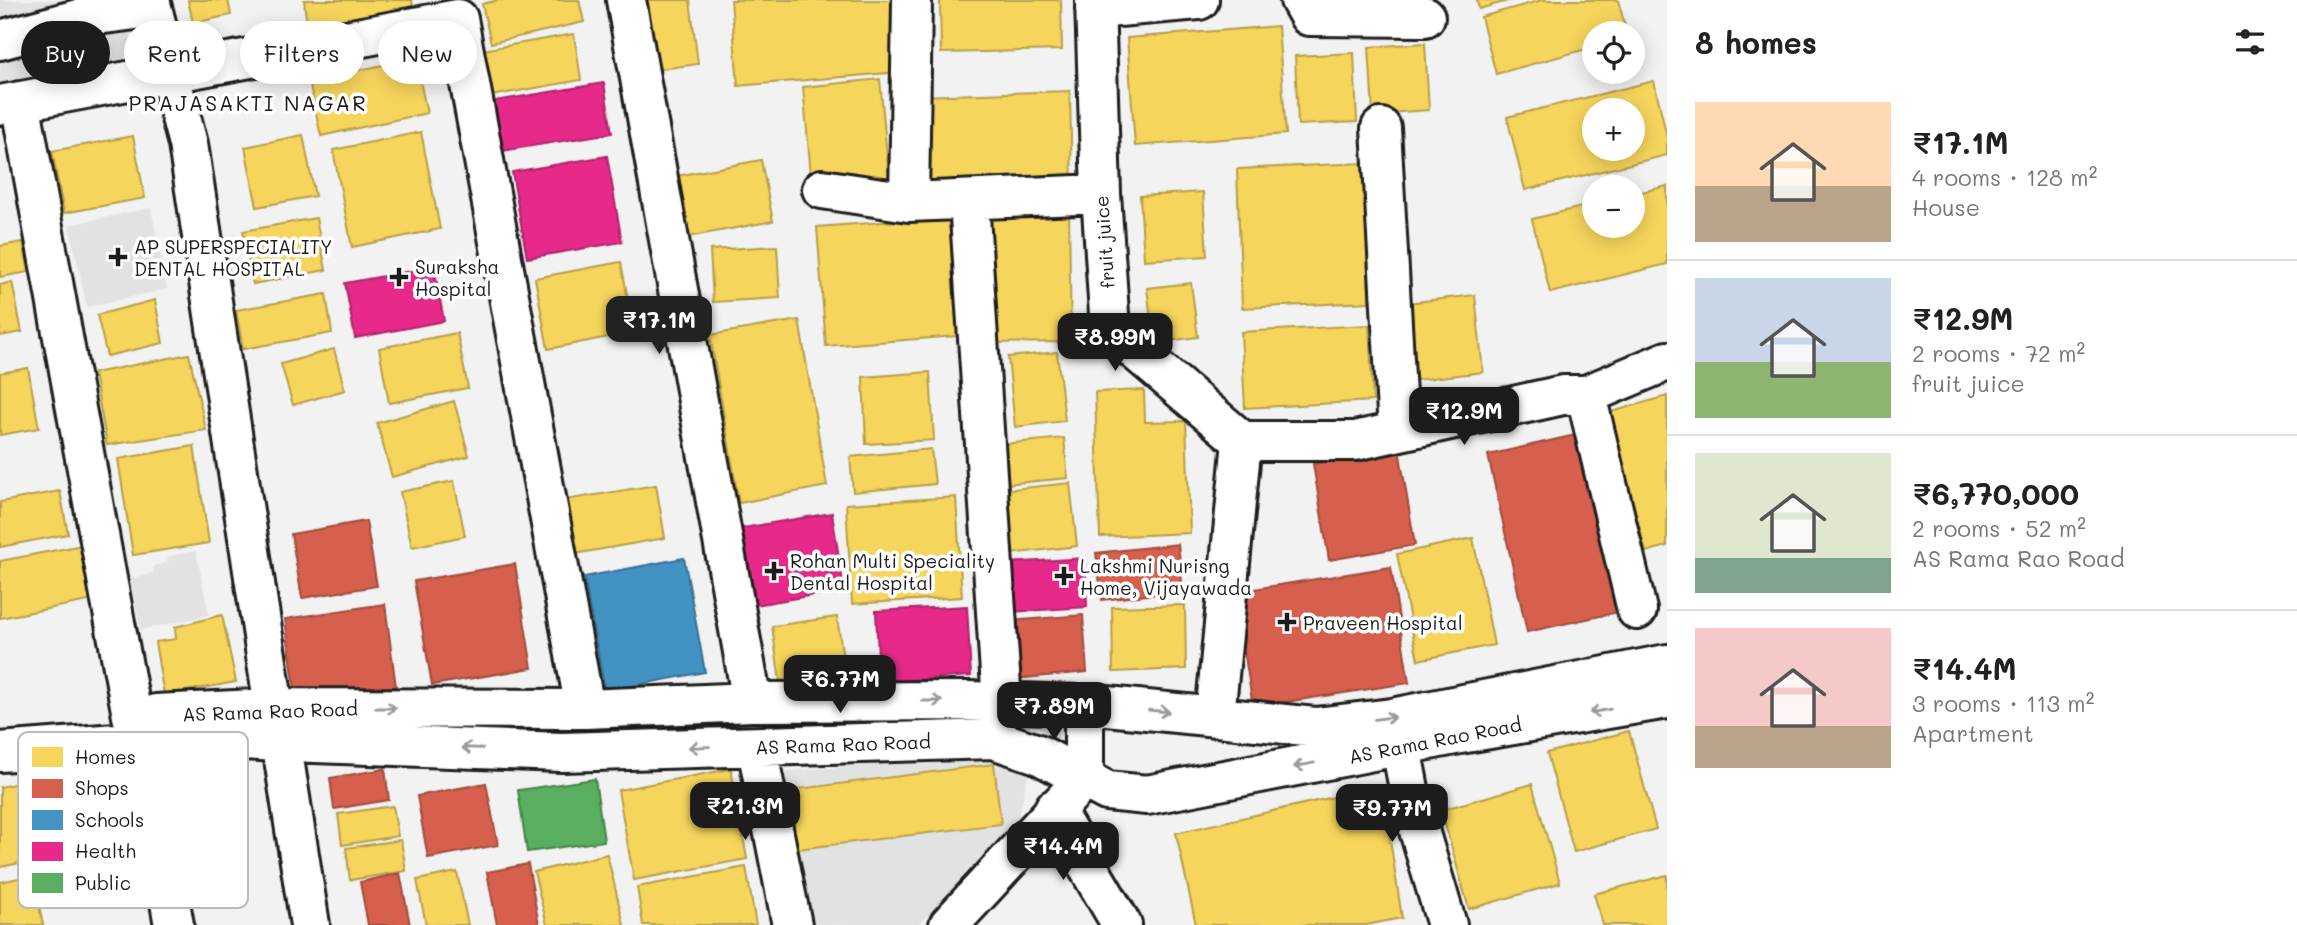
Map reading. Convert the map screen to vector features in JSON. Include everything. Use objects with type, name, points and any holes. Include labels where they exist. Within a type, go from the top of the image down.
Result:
[{"type":"street","points":[[625,0],[752,702]]},
{"type":"street","points":[[909,202],[912,0]]},
{"type":"street","points":[[1095,5],[1199,0]]},
{"type":"street","points":[[1300,0],[1309,16],[1425,18]]},
{"type":"street","points":[[0,40],[87,8],[151,4]]},
{"type":"street","name":"fruit juice","points":[[1095,5],[1101,194],[1110,329],[1241,441]]},
{"type":"street","points":[[226,59],[458,9],[585,709]]},
{"type":"street","points":[[124,80],[10,103],[137,732]]},
{"type":"street","points":[[170,84],[188,144],[310,925]]},
{"type":"street","points":[[1381,128],[1398,431]]},
{"type":"street","points":[[822,189],[909,202],[1101,194]]},
{"type":"street","points":[[969,201],[1002,703]]},
{"type":"street","points":[[1215,716],[1241,441],[1355,441],[1563,395],[1586,395],[1667,361]]},
{"type":"street","points":[[1586,395],[1637,610]]},
{"type":"street","name":"AS Rama Rao Road","points":[[0,725],[136,728],[278,724],[752,702],[1084,706],[1315,727],[1392,718],[1667,664]]},
{"type":"street","name":"AS Rama Rao Road","points":[[278,724],[562,752],[993,739],[1038,754],[1107,790],[1147,795],[1667,699]]},
{"type":"street","points":[[949,925],[1084,779],[1084,706]]},
{"type":"street","name":"AS Rama Rao Road","points":[[112,732],[136,728]]},
{"type":"street","points":[[1401,747],[1413,810],[1447,925]]},
{"type":"street","name":"AS Rama Rao Road","points":[[0,751],[18,748]]},
{"type":"street","points":[[757,748],[792,925]]},
{"type":"street","points":[[1054,809],[1122,925]]},
{"type":"shaded area","points":[[0,0],[122,0],[126,21],[124,21],[124,58],[110,61],[110,21],[21,21],[21,79],[0,83]]},
{"type":"shaded area","name":"AP SUPERSPECIALITY DENTAL HOSPITAL","points":[[151,208],[167,289],[87,307],[69,225]]},
{"type":"shaded area","points":[[196,551],[209,615],[141,630],[130,579],[154,573],[153,566],[167,563],[168,556]]},
{"type":"shaded area","points":[[988,755],[1029,769],[1017,826],[918,925],[808,925],[779,772]]},
{"type":"building: Homes","points":[[188,0],[228,0],[231,15],[193,21]]},
{"type":"building: Homes","points":[[304,0],[412,0],[414,13],[348,21],[306,21]]},
{"type":"building: Homes","points":[[499,0],[579,0],[584,22],[491,43],[482,4]]},
{"type":"building: Homes","points":[[637,0],[690,0],[698,64],[646,71]]},
{"type":"building: Homes","points":[[731,0],[894,0],[900,72],[738,86]]},
{"type":"building: Homes","points":[[940,0],[1061,0],[1062,50],[941,53]]},
{"type":"building: Homes","points":[[1477,0],[1511,0],[1479,9]]},
{"type":"building: Homes","points":[[1542,0],[1618,0],[1624,21],[1582,21],[1582,50],[1496,74],[1481,17]]},
{"type":"building: Homes","points":[[1278,26],[1286,134],[1135,146],[1127,38]]},
{"type":"building: Homes","points":[[574,34],[581,80],[485,97],[477,51]]},
{"type":"building: Homes","points":[[1425,43],[1429,110],[1373,114],[1369,47]]},
{"type":"building: Homes","points":[[1354,53],[1357,122],[1298,125],[1295,56]]},
{"type":"building: Homes","points":[[378,66],[378,84],[421,84],[427,113],[321,136],[310,84],[364,84],[364,69]]},
{"type":"building: Homes","points":[[880,79],[889,179],[812,186],[803,87]]},
{"type":"building: Homes","points":[[1654,81],[1667,137],[1667,155],[1645,160],[1645,98],[1585,98]]},
{"type":"building: Homes","points":[[1070,91],[1072,188],[923,192],[920,96]]},
{"type":"building: Homes","points":[[1582,99],[1582,161],[1643,161],[1582,175],[1525,190],[1507,117]]},
{"type":"building: Homes","points":[[421,132],[440,229],[352,247],[333,150]]},
{"type":"building: Homes","points":[[303,135],[315,196],[257,207],[245,147]]},
{"type":"building: Homes","points":[[133,136],[145,198],[64,213],[52,151]]},
{"type":"building: Homes","points":[[761,160],[773,221],[682,238],[671,177]]},
{"type":"building: Homes","points":[[1364,163],[1369,302],[1242,308],[1237,169]]},
{"type":"building: Homes","points":[[1667,186],[1667,264],[1550,293],[1532,219],[1582,207],[1582,238],[1645,238],[1645,191]]},
{"type":"building: Homes","points":[[1203,192],[1207,256],[1144,260],[1140,196]]},
{"type":"building: Homes","points":[[1069,213],[1071,342],[983,343],[981,215]]},
{"type":"building: Homes","points":[[949,217],[957,336],[826,346],[817,227]]},
{"type":"building: Homes","points":[[316,218],[326,270],[253,284],[243,231]]},
{"type":"building: Homes","points":[[23,242],[29,272],[0,277],[0,246]]},
{"type":"building: Homes","points":[[777,246],[780,298],[713,302],[710,250]]},
{"type":"building: Homes","points":[[621,262],[634,332],[548,349],[535,278]]},
{"type":"building: Homes","points":[[12,282],[22,332],[0,336],[0,285]]},
{"type":"building: Homes","points":[[1191,283],[1198,337],[1154,343],[1147,288]]},
{"type":"building: Homes","points":[[326,294],[332,333],[243,349],[236,310]]},
{"type":"building: Homes","points":[[1475,295],[1483,372],[1416,380],[1407,303]]},
{"type":"building: Homes","points":[[155,300],[163,343],[107,356],[97,315]]},
{"type":"building: Homes","points":[[799,320],[827,486],[739,503],[710,335]]},
{"type":"building: Homes","points":[[1369,325],[1373,401],[1245,408],[1241,332]]},
{"type":"building: Homes","points":[[457,333],[468,388],[389,403],[379,348]]},
{"type":"building: Homes","points":[[334,349],[345,390],[293,405],[281,364]]},
{"type":"building: Homes","points":[[1057,352],[1065,421],[1015,427],[1008,357]]},
{"type":"building: Homes","points":[[189,354],[206,430],[107,445],[94,373]]},
{"type":"building: Homes","points":[[28,368],[39,428],[0,435],[0,373]]},
{"type":"building: Homes","points":[[930,372],[934,440],[866,444],[863,377]]},
{"type":"building: Homes","points":[[1144,390],[1145,422],[1186,421],[1190,533],[1100,537],[1095,392]]},
{"type":"building: Homes","points":[[1667,396],[1667,546],[1646,552],[1608,413]]},
{"type":"building: Homes","points":[[454,401],[469,456],[392,477],[377,423]]},
{"type":"building: Homes","points":[[1064,438],[1068,478],[1006,484],[1003,444]]},
{"type":"building: Homes","points":[[194,446],[209,543],[133,555],[118,459]]},
{"type":"building: Homes","points":[[931,449],[935,484],[853,492],[850,457]]},
{"type":"building: Homes","points":[[454,481],[465,536],[412,547],[400,492]]},
{"type":"building: Homes","points":[[1070,483],[1077,546],[1010,554],[1002,490]]},
{"type":"building: Homes","points":[[656,485],[665,538],[574,554],[565,500]]},
{"type":"building: Homes","points":[[60,491],[68,534],[0,547],[0,502]]},
{"type":"building: Homes","points":[[956,497],[962,597],[852,604],[846,504]]},
{"type":"building: Homes","points":[[1473,538],[1494,645],[1418,660],[1397,554]]},
{"type":"building: Homes","points":[[88,544],[99,599],[0,618],[0,561]]},
{"type":"building: Homes","points":[[1185,605],[1186,669],[1113,672],[1112,607]]},
{"type":"building: Homes","points":[[222,615],[236,682],[164,695],[155,642],[176,639],[175,627]]},
{"type":"building: Homes","points":[[837,617],[846,679],[781,688],[772,626]]},
{"type":"building: Homes","points":[[1629,731],[1656,829],[1574,852],[1547,753]]},
{"type":"building: Homes","points":[[994,764],[1001,824],[790,850],[783,791]]},
{"type":"building: Homes","points":[[731,769],[747,859],[634,880],[618,790]]},
{"type":"building: Homes","points":[[18,783],[18,863],[0,867],[0,787]]},
{"type":"building: Homes","points":[[1532,784],[1560,883],[1469,909],[1441,810]]},
{"type":"building: Homes","points":[[1382,786],[1402,918],[1366,925],[1196,925],[1176,833]]},
{"type":"building: Homes","points":[[393,806],[398,836],[342,845],[338,814]]},
{"type":"building: Homes","points":[[401,840],[406,871],[350,880],[346,848]]},
{"type":"building: Homes","points":[[607,854],[624,925],[547,925],[534,872]]},
{"type":"building: Homes","points":[[746,867],[756,925],[643,925],[637,887]]},
{"type":"building: Homes","points":[[457,872],[468,925],[426,925],[417,880]]},
{"type":"building: Homes","points":[[1667,875],[1667,925],[1603,925],[1594,894]]},
{"type":"building: Homes","points":[[18,878],[18,908],[40,908],[43,925],[0,925],[0,882]]},
{"type":"building: Shops","points":[[1584,433],[1623,611],[1527,632],[1488,455]]},
{"type":"building: Shops","points":[[1399,449],[1415,545],[1329,560],[1313,464]]},
{"type":"building: Shops","points":[[366,521],[377,586],[302,598],[291,534]]},
{"type":"building: Shops","points":[[1178,544],[1183,591],[1102,600],[1096,553]]},
{"type":"building: Shops","points":[[515,564],[532,668],[432,685],[414,581]]},
{"type":"building: Shops","points":[[1391,567],[1409,683],[1253,707],[1235,592]]},
{"type":"building: Shops","points":[[385,604],[396,687],[297,702],[285,619]]},
{"type":"building: Shops","points":[[1083,615],[1087,672],[1015,679],[1010,621]]},
{"type":"building: Shops","points":[[385,769],[389,800],[334,809],[330,778]]},
{"type":"building: Shops","points":[[486,783],[498,845],[428,858],[417,796]]},
{"type":"building: Shops","points":[[528,864],[539,925],[497,925],[487,872]]},
{"type":"building: Shops","points":[[400,873],[410,925],[368,925],[360,882]]},
{"type":"building: Schools","points":[[684,558],[705,672],[605,691],[584,577]]},
{"type":"building: Health","points":[[604,83],[612,133],[490,153],[483,103]]},
{"type":"building: Health","points":[[607,156],[622,242],[527,258],[512,172]]},
{"type":"building: Health","points":[[434,267],[444,321],[355,338],[345,283]]},
{"type":"building: Health","points":[[832,513],[844,590],[749,606],[737,529]]},
{"type":"building: Health","points":[[1085,558],[1087,607],[1010,612],[1007,563]]},
{"type":"building: Health","points":[[967,606],[971,676],[879,682],[876,611]]},
{"type":"building: Public","points":[[595,779],[604,841],[527,852],[518,790]]},
{"type":"place","name":"AP SUPERSPECIALITY DENTAL HOSPITAL","points":[[118,257]]},
{"type":"place","name":"Suraksha Hospital","points":[[399,277]]},
{"type":"place","name":"Rohan Multi Speciality Dental Hospital","points":[[774,571]]},
{"type":"place","name":"Lakshmi Nurisng Home, Vijayawada","points":[[1064,576]]},
{"type":"place","name":"Praveen Hospital","points":[[1287,622]]},
{"type":"district","name":"PRAJASAKTI NAGAR","points":[[248,102]]}]
